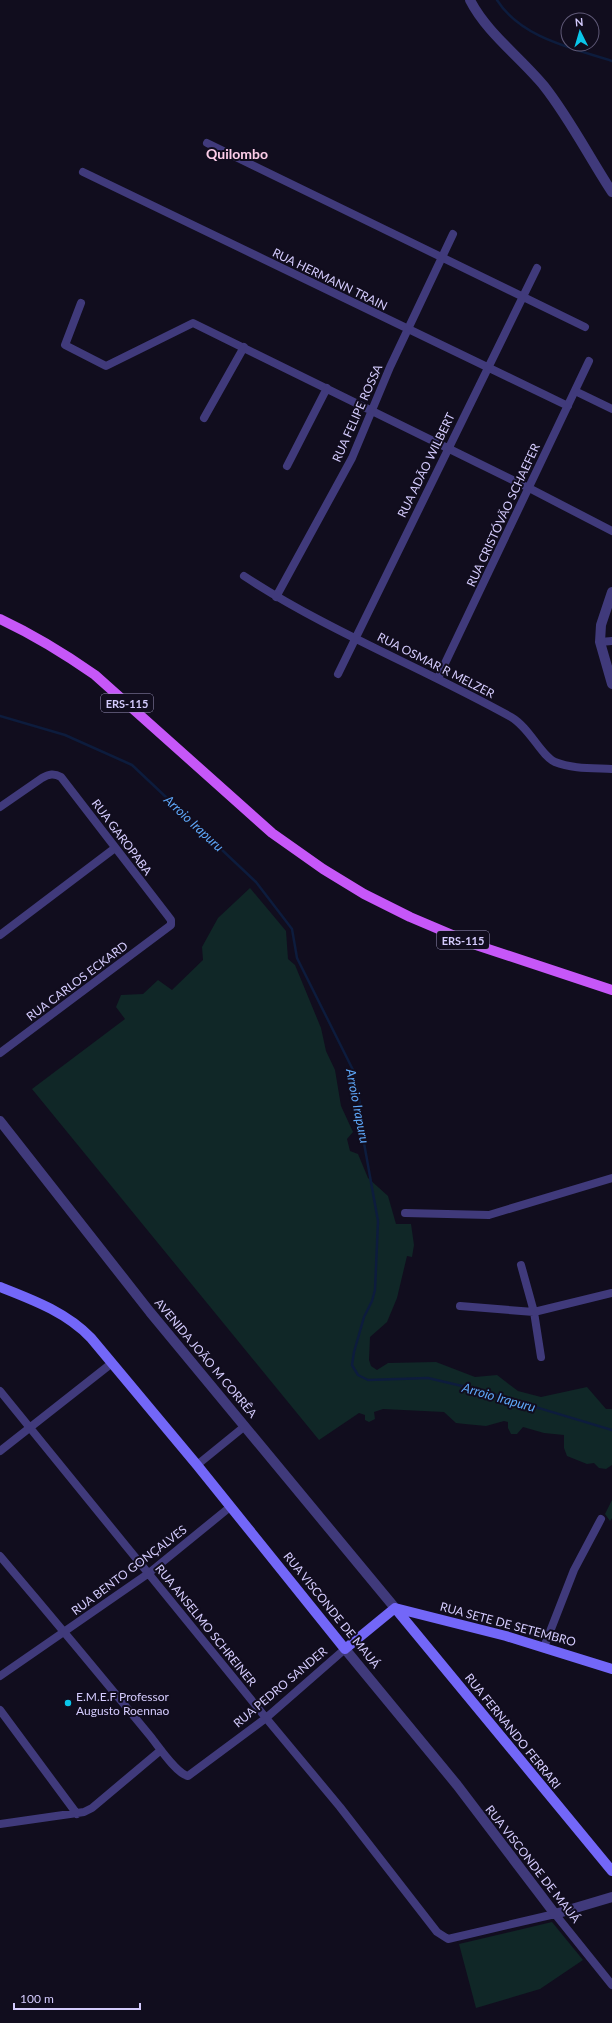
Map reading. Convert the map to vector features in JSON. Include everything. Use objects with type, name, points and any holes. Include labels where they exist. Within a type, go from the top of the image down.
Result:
[{"type":"main road","name":"ERS-115","points":[[0,619],[24,630],[65,654],[95,675],[272,832],[323,868],[364,894],[417,920],[476,945],[612,990]]},
{"type":"main road","name":"RUA VISCONDE DE MAUÁ","points":[[0,1287],[39,1303],[73,1321],[91,1338],[198,1465],[230,1507],[346,1649]]},
{"type":"main road","name":"RUA SETE DE SETEMBRO","points":[[395,1608],[544,1647],[612,1669]]},
{"type":"main road","name":"RUA PEDRO SANDER","points":[[346,1649],[395,1608]]},
{"type":"main road","name":"RUA FERNANDO FERRARI","points":[[395,1608],[612,1870]]},
{"type":"street","points":[[470,0],[488,26],[535,76],[559,107],[612,192]]},
{"type":"street","points":[[207,143],[585,327]]},
{"type":"street","name":"RUA HERMANN TRAIN","points":[[83,172],[407,330],[568,406]]},
{"type":"street","name":"RUA FELIPE ROSSA","points":[[276,597],[352,458],[407,330],[453,234]]},
{"type":"street","name":"RUA ADÃO WILBERT","points":[[338,674],[537,268]]},
{"type":"street","points":[[81,303],[65,345],[106,366],[192,323],[372,410],[612,531]]},
{"type":"street","points":[[204,418],[244,347]]},
{"type":"street","name":"RUA CRISTÓVÃO SCHAEFER","points":[[438,678],[589,361]]},
{"type":"street","points":[[287,466],[327,388]]},
{"type":"street","points":[[575,391],[612,409]]},
{"type":"street","name":"RUA OSMAR R MELZER","points":[[244,576],[276,597],[438,678],[518,721],[554,762],[576,767],[612,769]]},
{"type":"street","points":[[612,592],[601,625],[600,642],[612,684]]},
{"type":"street","points":[[600,642],[612,641]]},
{"type":"street","name":"RUA GAROPABA","points":[[0,808],[49,774],[56,774],[61,777],[171,920],[168,928]]},
{"type":"street","points":[[0,935],[115,848]]},
{"type":"street","name":"RUA CARLOS ECKARD","points":[[0,1053],[168,928]]},
{"type":"street","name":"AVENIDA JOÃO M CORRÊA","points":[[0,1121],[150,1312],[395,1608]]},
{"type":"street","points":[[405,1213],[489,1215],[612,1178]]},
{"type":"street","points":[[521,1265],[534,1312],[541,1357]]},
{"type":"street","points":[[460,1306],[534,1312],[612,1293]]},
{"type":"street","points":[[0,1451],[112,1363]]},
{"type":"street","name":"RUA ANSELMO SCHREINER","points":[[0,1391],[340,1807],[437,1932],[448,1939],[555,1914]]},
{"type":"street","points":[[198,1465],[245,1426]]},
{"type":"street","name":"RUA BENTO GONÇALVES","points":[[0,1676],[66,1632],[149,1573],[230,1507]]},
{"type":"street","points":[[544,1647],[574,1570],[601,1518]]},
{"type":"street","points":[[0,1556],[66,1632],[161,1750],[92,1808],[77,1814],[0,1824]]},
{"type":"street","name":"RUA PEDRO SANDER","points":[[161,1750],[180,1772],[184,1775],[192,1775],[266,1718],[346,1649]]},
{"type":"street","name":"RUA VISCONDE DE MAUÁ","points":[[346,1649],[457,1785],[555,1914],[612,1985]]},
{"type":"street","points":[[0,1710],[77,1814]]},
{"type":"street","points":[[555,1914],[612,1897]]},
{"type":"green space","points":[[250,888],[286,931],[288,959],[295,965],[321,1028],[326,1051],[335,1070],[341,1106],[353,1132],[347,1139],[350,1151],[358,1154],[368,1178],[388,1196],[396,1224],[411,1224],[414,1245],[412,1257],[407,1256],[397,1298],[387,1322],[370,1337],[369,1360],[371,1366],[377,1370],[388,1363],[436,1362],[475,1377],[497,1375],[518,1391],[541,1397],[587,1387],[606,1409],[612,1409],[612,1465],[606,1469],[599,1468],[594,1463],[587,1464],[567,1456],[564,1448],[564,1435],[544,1433],[523,1427],[517,1434],[511,1434],[508,1428],[508,1422],[504,1421],[486,1426],[456,1423],[444,1412],[383,1409],[374,1412],[375,1419],[369,1422],[365,1420],[365,1415],[359,1413],[319,1440],[32,1089],[125,1019],[116,1007],[121,995],[143,994],[158,980],[172,990],[203,960],[202,947],[218,918]]},
{"type":"green space","points":[[612,1500],[612,1518],[610,1521],[605,1514]]},
{"type":"green space","points":[[552,1922],[583,1960],[540,1989],[476,2008],[459,1944]]},
{"type":"waterway","points":[[497,0],[507,13],[519,24],[533,33],[564,46],[612,61]]},
{"type":"waterway","name":"Arroio Irapuru","points":[[0,716],[65,735],[132,765],[256,882],[292,929],[297,958],[353,1070],[359,1098],[364,1143],[378,1221],[375,1290],[372,1301],[364,1317],[354,1352],[352,1365],[358,1375],[368,1380],[428,1378],[479,1390],[612,1430]]},
{"type":"place","name":"E.M.E.F Professor Augusto Roennao","points":[[68,1703]]},
{"type":"district","name":"Quilombo","points":[[237,153]]}]
